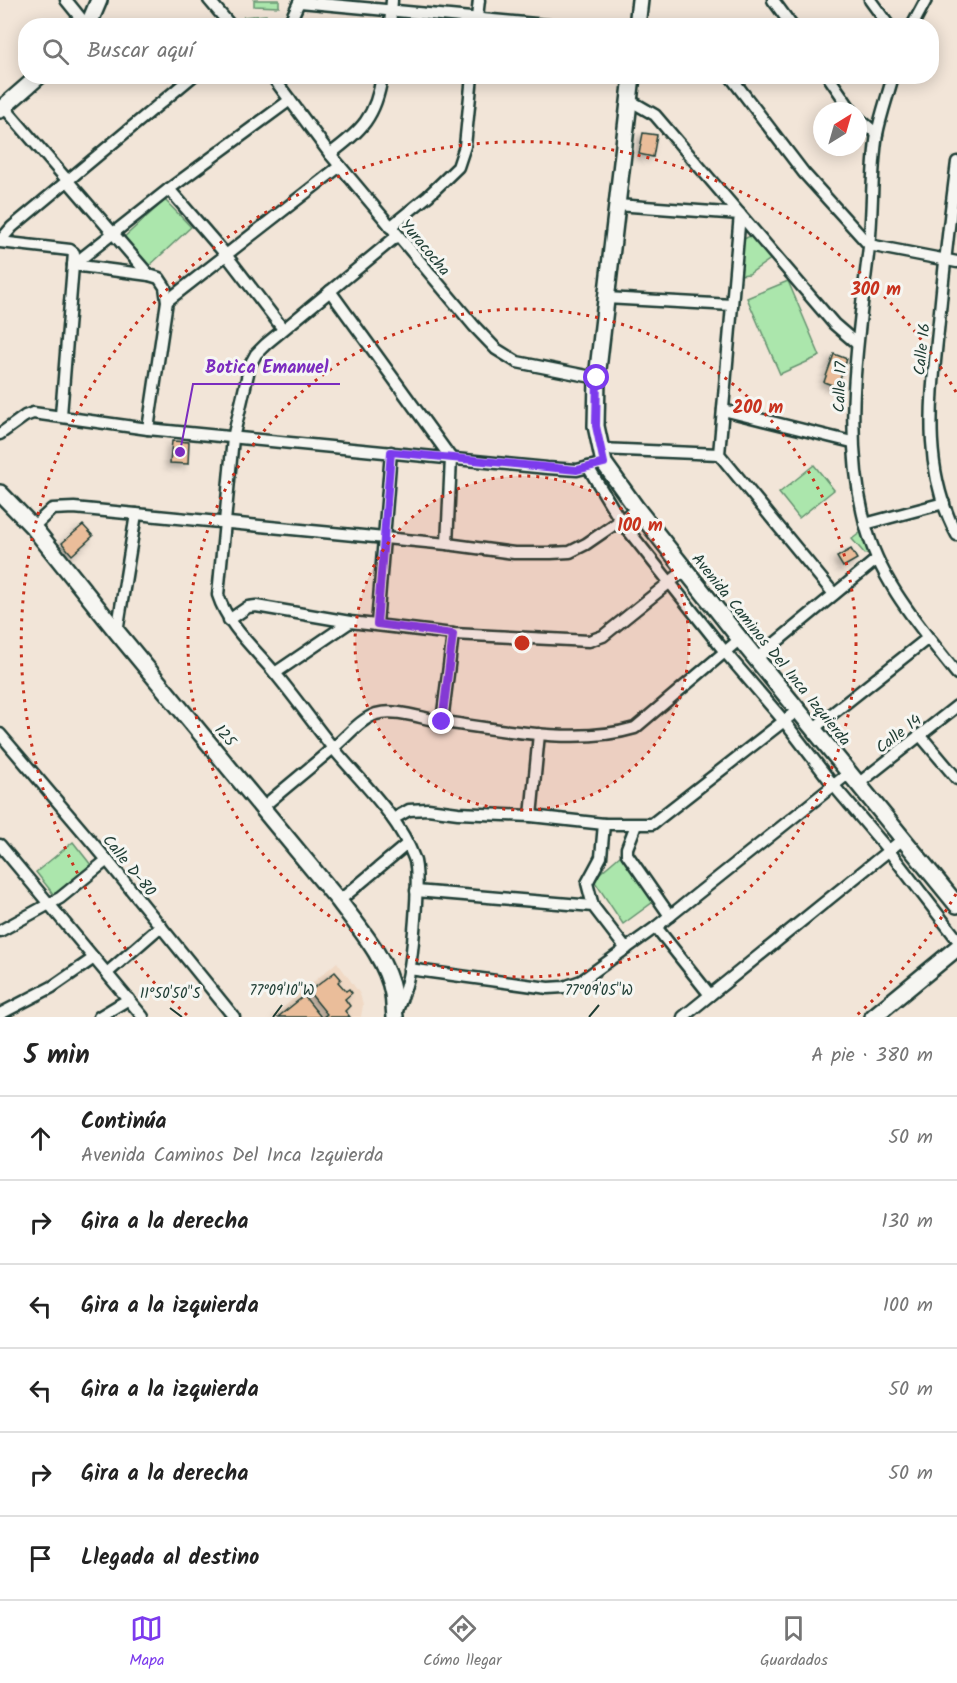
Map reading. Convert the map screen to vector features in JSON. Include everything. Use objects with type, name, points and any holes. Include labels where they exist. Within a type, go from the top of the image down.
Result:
[{"type":"main road","points":[[91,18],[99,0]]},
{"type":"main road","points":[[639,18],[640,0]]},
{"type":"main road","points":[[2,109],[30,84]]},
{"type":"main road","name":"Avenida Caminos Del Inca Izquierda","points":[[631,84],[597,378],[596,426],[602,456],[637,509],[685,570],[957,905]]},
{"type":"main road","name":"125","points":[[0,493],[33,527],[339,901],[365,936],[387,977],[393,992],[395,1017]]},
{"type":"main road","points":[[873,1017],[957,948]]},
{"type":"street","points":[[66,0],[81,18]]},
{"type":"street","points":[[209,0],[224,18]]},
{"type":"street","points":[[391,18],[392,0]]},
{"type":"street","points":[[477,18],[479,0]]},
{"type":"street","points":[[773,0],[786,18]]},
{"type":"street","points":[[870,0],[883,18]]},
{"type":"street","points":[[916,18],[926,0]]},
{"type":"street","points":[[292,18],[300,1],[443,18]]},
{"type":"street","points":[[0,242],[12,227],[183,84]]},
{"type":"street","name":"Yuracocha","points":[[278,84],[330,154],[394,232],[496,349],[516,362],[597,378]]},
{"type":"street","points":[[330,154],[355,135],[368,119],[377,102],[380,84]]},
{"type":"street","points":[[395,1017],[407,983],[416,891],[415,859],[393,819],[229,620],[218,595],[233,438],[250,365],[256,354],[330,291],[394,232],[458,166],[465,146],[471,84]]},
{"type":"street","points":[[736,84],[804,173],[869,245],[957,262]]},
{"type":"street","points":[[833,84],[846,102]]},
{"type":"street","name":"Calle 17","points":[[891,84],[877,134],[869,245],[856,343],[852,442],[865,524],[877,559],[889,582],[928,638],[957,674]]},
{"type":"street","points":[[73,266],[169,189],[290,100]]},
{"type":"street","points":[[629,104],[636,105],[655,115],[834,324],[856,343]]},
{"type":"street","points":[[2,109],[149,275]]},
{"type":"street","points":[[867,126],[877,134]]},
{"type":"street","name":"Calle 16","points":[[957,162],[945,260],[930,422],[935,472],[957,535]]},
{"type":"street","points":[[167,301],[340,166]]},
{"type":"street","points":[[169,189],[227,256],[283,329]]},
{"type":"street","points":[[617,205],[740,214]]},
{"type":"street","points":[[740,214],[719,454],[834,594]]},
{"type":"street","points":[[0,242],[70,250],[74,253],[61,415]]},
{"type":"street","points":[[73,266],[149,275],[159,278],[165,287],[167,301],[148,429]]},
{"type":"street","points":[[330,291],[451,458],[447,544]]},
{"type":"street","points":[[606,298],[732,305]]},
{"type":"street","points":[[723,410],[852,442]]},
{"type":"street","points":[[0,435],[25,416],[33,413],[233,438],[577,470],[588,467],[602,456],[719,454]]},
{"type":"street","points":[[377,624],[391,452]]},
{"type":"street","points":[[588,467],[620,520],[670,584],[724,652],[784,721],[957,939]]},
{"type":"street","points":[[865,524],[944,503]]},
{"type":"street","points":[[33,527],[46,513],[59,508],[447,544],[514,553],[570,552],[586,544],[637,509]]},
{"type":"street","points":[[117,632],[136,514]]},
{"type":"street","points":[[756,659],[877,559]]},
{"type":"street","points":[[229,620],[248,607],[256,606],[350,622],[453,634],[589,641],[603,636],[685,570]]},
{"type":"street","points":[[275,673],[350,622]]},
{"type":"street","points":[[442,722],[453,634]]},
{"type":"street","points":[[813,729],[928,638]]},
{"type":"street","points":[[263,807],[359,724],[379,713],[395,713],[442,722],[539,734],[619,733],[635,728],[740,639]]},
{"type":"street","name":"Calle 14","points":[[408,969],[531,987],[564,987],[581,981],[656,927],[834,786],[854,779],[920,735],[957,706]]},
{"type":"street","points":[[393,819],[409,810],[428,809],[604,824],[652,824],[798,710]]},
{"type":"street","name":"Calle D-80","points":[[0,734],[107,860],[234,1017]]},
{"type":"street","points":[[531,816],[539,734]]},
{"type":"street","points":[[920,735],[957,779]]},
{"type":"street","points":[[604,824],[601,857],[587,883],[593,906],[626,950]]},
{"type":"street","points":[[636,825],[627,854],[670,916]]},
{"type":"street","points":[[683,1017],[903,839]]},
{"type":"street","points":[[339,901],[407,844]]},
{"type":"street","points":[[1,849],[143,1017]]},
{"type":"street","points":[[0,931],[60,898],[107,860]]},
{"type":"street","points":[[416,891],[593,906]]},
{"type":"street","points":[[107,973],[161,926]]},
{"type":"street","points":[[656,927],[711,995]]},
{"type":"street","points":[[0,1014],[52,987],[94,958]]},
{"type":"street","points":[[99,1017],[129,999]]},
{"type":"shaded area","points":[[337,962],[360,994],[363,1005],[361,1017],[272,1017]]},
{"type":"green space","points":[[254,0],[279,0],[279,7],[254,6]]},
{"type":"green space","points":[[266,15],[266,18],[244,17]]},
{"type":"green space","points":[[165,200],[191,227],[148,267],[121,240]]},
{"type":"green space","points":[[754,234],[772,258],[749,274],[740,275],[744,239]]},
{"type":"green space","points":[[788,281],[820,356],[780,374],[747,298]]},
{"type":"green space","points":[[814,465],[834,490],[799,518],[779,493]]},
{"type":"green space","points":[[865,529],[871,552],[865,554],[852,539]]},
{"type":"green space","points":[[73,842],[91,865],[54,895],[36,872]]},
{"type":"green space","points":[[621,855],[653,902],[623,924],[593,879]]},
{"type":"building","points":[[643,133],[657,135],[653,157],[639,154]]},
{"type":"building","points":[[834,354],[847,359],[837,387],[824,382]]},
{"type":"building","points":[[172,441],[189,442],[188,464],[170,463]]},
{"type":"building","points":[[83,525],[93,536],[72,555],[62,543]]},
{"type":"building","points":[[851,549],[857,559],[843,567],[837,557]]},
{"type":"building","points":[[335,972],[341,979],[338,982],[346,991],[349,989],[352,993],[345,999],[350,1006],[345,1011],[350,1017],[323,1017],[327,1014],[309,992]]},
{"type":"building","points":[[304,996],[321,1017],[278,1017]]},
{"type":"place","name":"Botica Emanuel","points":[[180,452]]},
{"type":"route","points":[[442,722],[453,634],[377,624],[391,452],[577,470],[604,463],[596,426],[597,378]]}]
